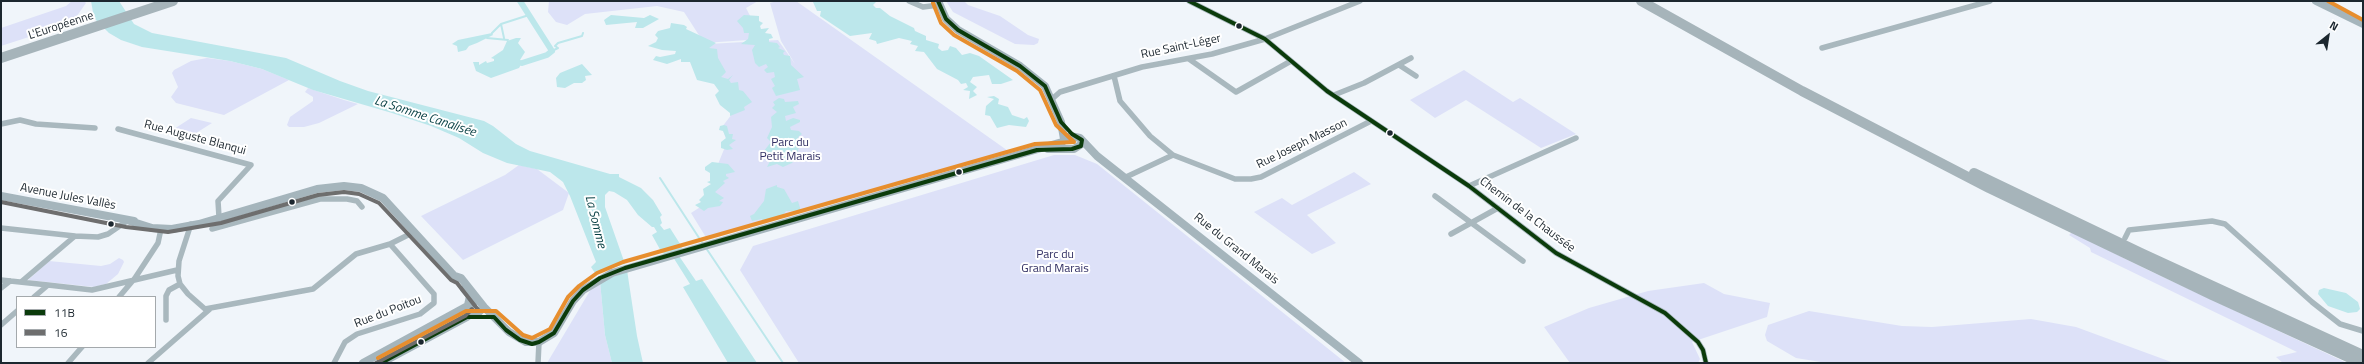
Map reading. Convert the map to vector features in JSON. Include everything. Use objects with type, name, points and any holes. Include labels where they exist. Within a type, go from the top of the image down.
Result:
[{"type":"highway","name":"L'Européenne","points":[[1,58],[153,4],[173,1]]},
{"type":"highway","points":[[1641,1],[1856,119],[2066,226],[2092,230],[2363,355]]},
{"type":"highway","points":[[1654,1],[1849,108],[2079,228],[2361,363]]},
{"type":"highway","name":"L'Européenne","points":[[1,51],[74,31]]},
{"type":"street","points":[[909,1],[923,7],[938,3],[946,19],[958,30],[1030,73],[1045,86],[1061,122],[1063,140],[1062,145],[1071,149]]},
{"type":"street","name":"Chemin de la Chaussée","points":[[1189,1],[1265,39],[1334,95],[1469,186],[1556,253],[1655,306],[1684,328],[1703,350],[1706,363]]},
{"type":"street","name":"Rue Saint-Léger","points":[[1052,99],[1060,92],[1142,67],[1189,58],[1265,39],[1360,1]]},
{"type":"street","points":[[1822,48],[1990,1]]},
{"type":"street","points":[[2316,1],[2363,25]]},
{"type":"street","points":[[1189,58],[1236,92],[1291,61]]},
{"type":"street","points":[[1334,95],[1364,83],[1411,58]]},
{"type":"street","points":[[1399,65],[1416,76]]},
{"type":"street","name":"Rue Joseph Masson","points":[[1114,76],[1120,101],[1150,136],[1173,155],[1236,179],[1261,177],[1371,121]]},
{"type":"street","points":[[1,124],[20,120],[36,124],[95,128]]},
{"type":"street","points":[[455,276],[461,278],[482,305],[506,330],[520,340],[532,344],[540,342],[554,333],[578,295],[600,278],[625,268],[661,257],[1037,150],[1076,136],[1061,122]]},
{"type":"street","name":"Rue Auguste Blanqui","points":[[118,129],[250,164],[218,201],[219,217]]},
{"type":"street","name":"Rue du Grand Marais","points":[[1076,136],[1080,138],[1083,143],[1097,156],[1126,177],[1359,363]]},
{"type":"street","points":[[1469,186],[1576,138]]},
{"type":"street","points":[[1037,150],[1071,149],[1083,143]]},
{"type":"street","name":"Rue du Grand Marais","points":[[1071,149],[1097,156]]},
{"type":"street","points":[[1126,177],[1173,155]]},
{"type":"street","points":[[173,227],[219,217],[317,189],[344,186],[361,188],[371,191],[383,198],[455,276],[470,296],[467,312]]},
{"type":"street","name":"Avenue Jules Vallès","points":[[1,196],[128,221],[173,227]]},
{"type":"street","points":[[1435,196],[1524,261]]},
{"type":"street","points":[[212,229],[320,199],[352,200],[357,201],[362,207]]},
{"type":"street","points":[[257,206],[258,216]]},
{"type":"street","points":[[1451,234],[1498,208]]},
{"type":"street","points":[[1,228],[98,237],[108,234],[128,221]]},
{"type":"street","name":"Avenue Jules Vallès","points":[[128,221],[134,224],[161,229],[173,227]]},
{"type":"street","points":[[2125,238],[2129,230],[2212,221],[2225,224],[2263,256],[2312,302],[2340,324],[2363,331]]},
{"type":"street","points":[[191,224],[177,270],[180,284],[205,309],[319,286],[356,254],[390,244],[414,232]]},
{"type":"street","points":[[120,296],[158,243],[161,229]]},
{"type":"street","points":[[21,282],[75,236]]},
{"type":"street","name":"Rue du Poitou","points":[[334,363],[345,342],[358,334],[420,314],[434,303],[434,294],[390,244]]},
{"type":"street","points":[[1,280],[92,290],[177,270]]},
{"type":"street","points":[[1,288],[10,281]]},
{"type":"street","points":[[166,320],[166,296],[169,290],[180,284]]},
{"type":"street","points":[[35,296],[48,285]]},
{"type":"street","points":[[363,363],[467,312],[481,312],[482,305]]},
{"type":"street","points":[[148,363],[193,326],[210,309]]},
{"type":"street","points":[[1,325],[16,312]]},
{"type":"street","points":[[381,363],[467,312],[494,317]]},
{"type":"street","points":[[538,363],[540,342]]},
{"type":"street","points":[[68,363],[81,348]]},
{"type":"green space","points":[[72,1],[84,1],[86,3],[72,23],[1,46],[1,28],[66,6]]},
{"type":"green space","points":[[549,1],[758,1],[746,8],[762,39],[704,43],[684,12],[657,6],[585,14],[567,25],[556,22],[548,12]]},
{"type":"green space","name":"Parc du Petit Marais","points":[[777,1],[796,1],[1011,153],[707,239],[691,213],[708,202],[716,169],[727,142],[722,127],[739,105],[692,45],[778,40],[795,64],[781,41],[770,3]]},
{"type":"green space","points":[[946,1],[964,1],[968,5],[1000,16],[1028,35],[1039,39],[1038,43],[1034,45],[1015,44],[953,12]]},
{"type":"green space","points":[[207,58],[230,61],[262,69],[289,80],[224,115],[176,103],[171,97],[178,87],[172,73],[174,70],[191,61]]},
{"type":"green space","points":[[1464,70],[1513,102],[1520,98],[1576,134],[1541,148],[1466,100],[1435,118],[1410,100]]},
{"type":"green space","points":[[308,88],[358,104],[319,123],[304,127],[289,127],[287,125],[290,117],[313,101],[313,97],[305,92]]},
{"type":"green space","points":[[191,118],[212,123],[193,135],[174,129]]},
{"type":"green space","name":"Parc du Grand Marais","points":[[1054,155],[1075,155],[1097,164],[1346,363],[799,363],[740,270],[753,246]]},
{"type":"green space","points":[[519,165],[537,169],[569,193],[563,210],[463,260],[421,216],[505,175]]},
{"type":"green space","points":[[1354,172],[1371,184],[1307,215],[1336,243],[1312,254],[1254,212],[1282,198],[1292,205]]},
{"type":"green space","points":[[2072,232],[2146,269],[2347,363],[2283,363],[2276,357],[2297,352],[2091,252],[2090,248],[2069,235]]},
{"type":"green space","points":[[119,258],[124,262],[118,274],[106,284],[94,287],[28,280],[49,261],[101,266],[110,264]]},
{"type":"green space","points":[[600,281],[605,335],[612,363],[547,363],[591,289]]},
{"type":"green space","points":[[1704,283],[1724,294],[1770,303],[1767,317],[1692,342],[1700,359],[1698,363],[1570,363],[1544,327],[1589,308],[1648,291]]},
{"type":"green space","points":[[1809,311],[1902,326],[1932,327],[2031,319],[2076,327],[2174,363],[1827,363],[1796,358],[1767,341],[1765,335],[1768,325]]},
{"type":"water","points":[[91,1],[119,1],[134,24],[152,33],[286,58],[368,91],[484,121],[516,144],[530,151],[610,174],[619,174],[619,177],[641,188],[653,200],[662,215],[660,217],[662,223],[660,225],[664,230],[670,228],[682,247],[679,256],[696,281],[702,279],[757,363],[728,363],[683,287],[690,284],[673,257],[662,253],[652,235],[657,232],[654,227],[638,215],[627,200],[614,192],[609,191],[605,195],[605,207],[625,264],[595,273],[591,267],[596,262],[570,196],[563,182],[550,172],[507,163],[483,153],[459,138],[431,126],[313,90],[262,69],[230,61],[142,47],[121,40],[109,33],[94,18]]},
{"type":"water","points":[[809,1],[877,1],[873,5],[876,8],[880,8],[890,16],[914,28],[915,31],[926,36],[926,40],[939,44],[938,48],[942,51],[948,50],[950,46],[956,48],[962,55],[970,53],[979,56],[1013,80],[1001,84],[992,84],[989,75],[973,77],[970,82],[977,87],[973,91],[977,95],[969,99],[970,91],[963,90],[968,87],[966,83],[961,84],[958,80],[937,69],[924,52],[915,51],[918,46],[910,44],[912,41],[899,38],[877,44],[876,41],[869,39],[872,33],[850,36],[820,16],[821,11],[817,11],[813,2]]},
{"type":"water","points":[[611,15],[644,18],[650,15],[659,19],[643,28],[635,28],[637,22],[606,25],[604,20]]},
{"type":"water","points":[[744,15],[759,16],[759,21],[763,23],[760,26],[761,29],[769,28],[765,33],[771,34],[773,38],[769,39],[769,42],[777,43],[780,47],[778,48],[785,51],[783,53],[784,55],[790,56],[791,65],[804,77],[797,79],[800,90],[776,96],[772,88],[775,86],[771,79],[775,77],[774,72],[767,73],[764,70],[768,67],[766,64],[759,67],[755,63],[752,50],[755,45],[725,43],[741,44],[748,39],[749,33],[744,33],[743,28],[737,21]]},
{"type":"water","points":[[671,23],[684,25],[687,27],[686,29],[716,43],[709,48],[717,49],[718,58],[726,72],[721,77],[728,79],[733,75],[729,80],[731,83],[738,82],[739,90],[743,91],[752,102],[744,107],[745,110],[730,116],[730,113],[720,105],[715,95],[719,91],[714,84],[697,80],[690,62],[681,62],[681,59],[667,64],[653,60],[656,56],[660,57],[675,54],[676,51],[662,50],[648,46],[656,42],[658,38],[655,35],[658,31],[670,28]]},
{"type":"water","points":[[492,33],[493,35],[469,46],[466,50],[458,52],[457,46],[452,44],[458,40]]},
{"type":"water","points":[[521,38],[518,43],[525,52],[520,60],[523,61],[519,68],[491,78],[476,71],[473,62],[479,62],[479,65],[486,61],[487,63],[494,61],[494,59],[491,58],[503,50],[507,41]]},
{"type":"water","points":[[582,64],[592,75],[585,76],[586,80],[582,83],[574,83],[565,88],[557,87],[556,78],[560,73]]},
{"type":"water","points":[[994,96],[999,99],[998,104],[1008,107],[1012,115],[1024,119],[1027,117],[1029,121],[1026,127],[1009,125],[997,128],[990,116],[985,115],[986,106],[994,99],[987,97]]},
{"type":"water","points":[[779,98],[784,99],[785,102],[798,101],[799,104],[793,107],[796,113],[785,116],[786,121],[793,118],[800,120],[800,122],[790,127],[791,130],[799,131],[802,134],[798,137],[800,143],[796,158],[792,163],[783,167],[777,164],[767,167],[770,161],[768,161],[764,151],[771,142],[767,138],[772,127],[771,117],[777,112],[772,108],[775,105],[773,102]]},
{"type":"water","points":[[720,126],[727,126],[729,134],[733,134],[732,139],[736,140],[729,145],[733,149],[727,150],[721,148],[721,142],[726,138],[723,131],[719,130]]},
{"type":"water","points":[[712,162],[728,164],[735,172],[726,174],[729,178],[723,181],[725,183],[715,192],[724,198],[719,201],[723,202],[720,206],[708,208],[704,211],[695,205],[701,202],[699,200],[704,195],[703,189],[711,184],[707,182],[710,181],[710,173],[705,170],[705,167]]},
{"type":"water","points":[[777,185],[777,187],[784,189],[792,203],[798,201],[801,211],[786,211],[782,216],[762,221],[762,219],[752,221],[750,216],[754,214],[764,201],[766,189]]},
{"type":"water","points":[[627,270],[637,336],[643,363],[612,363],[605,335],[600,281]]},
{"type":"water","points":[[2324,288],[2346,293],[2358,302],[2360,309],[2357,312],[2348,313],[2328,306],[2318,294],[2319,290]]},
{"type":"waterway","points":[[520,1],[552,51],[547,55],[522,63]]},
{"type":"waterway","points":[[501,24],[529,15]]},
{"type":"waterway","points":[[492,33],[501,24]]},
{"type":"waterway","points":[[501,24],[504,38]]},
{"type":"waterway","points":[[552,51],[558,48],[555,46],[558,43],[582,36],[583,33]]},
{"type":"waterway","points":[[487,38],[508,40]]},
{"type":"waterway","points":[[660,178],[703,244]]},
{"type":"waterway","points":[[706,248],[783,363]]},
{"type":"transit line","name":"11B","points":[[381,363],[467,317],[494,317],[506,330],[520,340],[532,344],[539,342],[554,333],[573,301],[583,290],[600,278],[625,268],[1037,150],[1072,149],[1081,146],[1082,140],[1072,134],[1061,122],[1045,86],[1020,66],[958,30],[946,19],[938,1]]},
{"type":"transit line","name":"11B","points":[[1189,1],[1265,39],[1327,91],[1469,186],[1556,253],[1665,313],[1698,342],[1703,350],[1706,363]]},
{"type":"transit line","points":[[2328,1],[2363,20]]},
{"type":"transit line","points":[[378,358],[466,311],[496,311],[523,335],[532,338],[550,329],[568,297],[579,286],[597,273],[623,262],[1035,144],[1074,142],[1056,125],[1040,90],[1017,71],[954,35],[941,23],[933,3]]},
{"type":"transit line","name":"16","points":[[1,202],[126,227],[168,232],[221,223],[318,195],[344,192],[359,194],[379,203],[451,280],[457,283],[479,311]]},
{"type":"transit line","name":"16","points":[[376,363],[465,316],[472,309]]},
{"type":"water label","name":"La Somme Canalisée","points":[[425,117]]},
{"type":"water label","name":"La Somme","points":[[595,222]]}]
